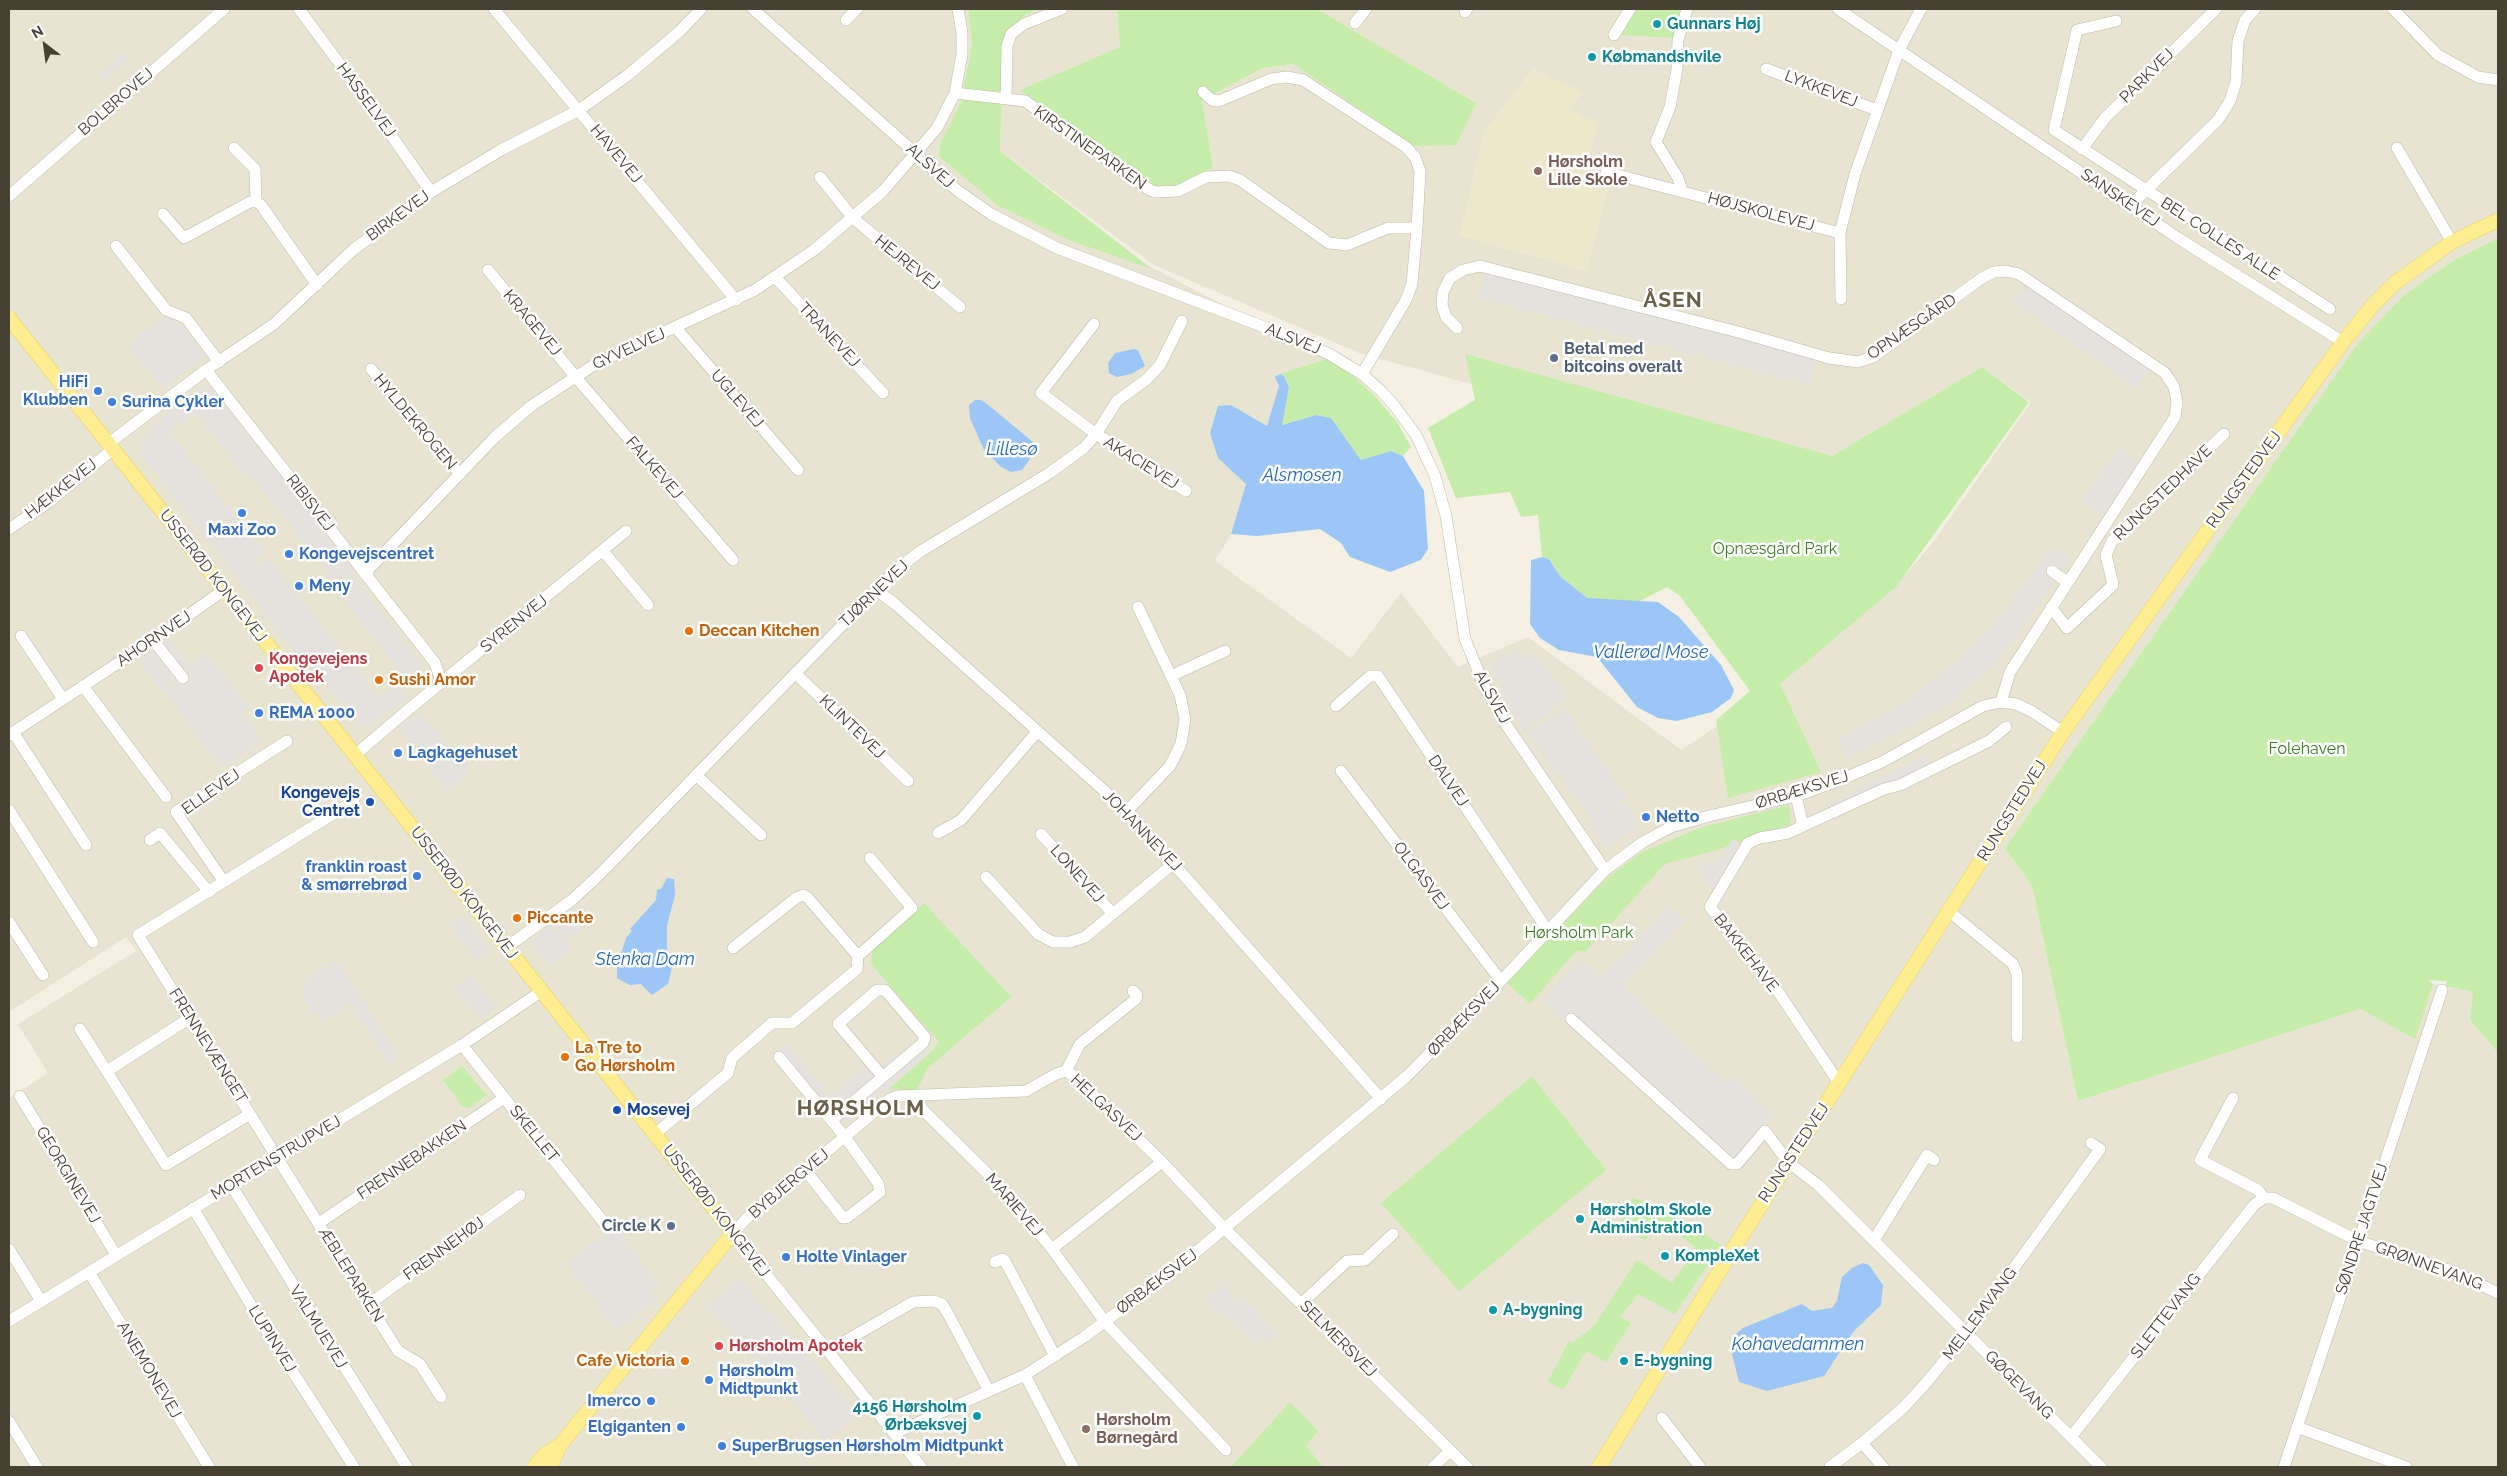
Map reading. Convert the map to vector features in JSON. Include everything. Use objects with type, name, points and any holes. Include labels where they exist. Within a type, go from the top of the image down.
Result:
[{"type":"main road","name":"RUNGSTEDVEJ","points":[[1599,1467],[1788,1162],[1950,912],[2006,818],[2063,732],[2343,342],[2373,305],[2395,283],[2452,242],[2498,220]]},
{"type":"main road","name":"USSERØD KONGEVEJ","points":[[12,326],[111,446],[733,1233]]},
{"type":"main road","points":[[550,1467],[560,1445],[733,1233]]},
{"type":"main road","points":[[534,1467],[544,1455],[560,1445]]},
{"type":"street","name":"BOLBROVEJ","points":[[9,196],[224,9]]},
{"type":"street","name":"HASSELVEJ","points":[[299,9],[431,192]]},
{"type":"street","name":"HAVEVEJ","points":[[494,9],[736,300]]},
{"type":"street","name":"BIRKEVEJ","points":[[111,446],[206,370],[274,324],[354,249],[431,192],[501,150],[579,110],[628,76],[680,31],[701,9]]},
{"type":"street","name":"ALSVEJ","points":[[753,9],[876,116],[915,154],[958,191],[991,214],[1027,235],[1057,248],[1301,341],[1329,354],[1362,374],[1381,391],[1403,416],[1416,435],[1435,476],[1446,516],[1465,639],[1484,688],[1605,870]]},
{"type":"street","points":[[846,20],[857,9]]},
{"type":"street","name":"GYVELVEJ","points":[[367,575],[369,568],[517,417],[576,376],[622,350],[676,328],[736,300],[775,277],[814,250],[883,190],[937,128],[955,94],[962,54],[962,33],[958,9]]},
{"type":"street","points":[[1006,98],[1007,46],[1011,34],[1024,24],[1062,9]]},
{"type":"street","points":[[1355,23],[1366,9]]},
{"type":"street","points":[[1614,34],[1630,9]]},
{"type":"street","points":[[1682,191],[1678,178],[1656,142],[1670,107],[1677,69],[1678,40],[1687,9]]},
{"type":"street","name":"SANSKEVEJ","points":[[1838,9],[2131,205],[2343,342]]},
{"type":"street","points":[[1841,299],[1840,233],[1855,174],[1899,50],[1921,9]]},
{"type":"street","name":"PARKVEJ","points":[[2082,149],[2105,118],[2216,9]]},
{"type":"street","points":[[2131,205],[2147,192],[2218,120],[2230,102],[2236,82],[2238,41],[2245,20],[2255,9]]},
{"type":"street","points":[[2393,9],[2438,55],[2478,78],[2498,80]]},
{"type":"street","name":"BEL COLLES ALLE","points":[[2116,21],[2077,30],[2054,130],[2330,309]]},
{"type":"street","name":"LYKKEVEJ","points":[[1766,68],[1877,110]]},
{"type":"street","points":[[1203,92],[1212,100],[1219,101],[1271,79],[1287,77],[1302,80],[1406,147],[1415,157],[1420,171],[1418,228],[1412,284],[1406,300],[1362,374]]},
{"type":"street","name":"KIRSTINEPARKEN","points":[[955,94],[1025,101],[1150,190],[1156,192],[1178,191],[1206,177],[1229,176],[1240,180],[1324,240],[1336,244],[1355,243],[1388,228],[1418,228]]},
{"type":"street","points":[[234,148],[255,170],[256,201]]},
{"type":"street","points":[[2396,148],[2452,242]]},
{"type":"street","name":"HØJSKOLEVEJ","points":[[1606,172],[1840,233]]},
{"type":"street","name":"HEJREVEJ","points":[[820,177],[853,218],[960,307]]},
{"type":"street","points":[[163,214],[184,238],[250,202],[256,201],[261,205],[317,285]]},
{"type":"street","points":[[116,246],[166,310],[186,318],[219,362]]},
{"type":"street","name":"OPNÆSGÅRD","points":[[1457,328],[1446,317],[1442,305],[1443,292],[1450,278],[1462,270],[1480,266],[1742,333],[1829,358],[1858,362],[1873,357],[1982,278],[1994,272],[2019,274],[2165,373],[2174,387],[2177,402],[2175,416],[2010,672],[2001,702]]},
{"type":"street","name":"KRAGEVEJ","points":[[488,270],[576,376]]},
{"type":"street","name":"TRANEVEJ","points":[[775,277],[883,393]]},
{"type":"street","name":"TJØRNEVEJ","points":[[507,947],[572,900],[595,878],[897,569],[921,551],[1048,474],[1084,448],[1096,434],[1117,402],[1147,379],[1160,364],[1182,321]]},
{"type":"street","name":"AKACIEVEJ","points":[[1094,324],[1041,393],[1096,434],[1186,491]]},
{"type":"street","name":"UGLEVEJ","points":[[676,328],[798,470]]},
{"type":"street","name":"HYLDEKROGEN","points":[[371,369],[460,474]]},
{"type":"street","name":"RIBISVEJ","points":[[206,370],[435,662],[440,678],[437,686]]},
{"type":"street","name":"FALKEVEJ","points":[[576,376],[734,560]]},
{"type":"street","name":"RUNGSTEDHAVE","points":[[2051,607],[2067,628],[2113,585],[2106,555],[2112,541],[2224,434]]},
{"type":"street","name":"HÆKKEVEJ","points":[[9,529],[48,502],[111,446]]},
{"type":"street","name":"SYRENVEJ","points":[[355,755],[626,531]]},
{"type":"street","points":[[603,551],[648,605]]},
{"type":"street","points":[[2052,571],[2067,582]]},
{"type":"street","name":"AHORNVEJ","points":[[86,845],[11,733],[153,640],[224,590]]},
{"type":"street","name":"JOHANNEVEJ","points":[[876,590],[894,603],[1127,811],[1381,1099]]},
{"type":"street","points":[[1127,811],[1170,766],[1181,744],[1184,719],[1183,707],[1171,676],[1138,607]]},
{"type":"street","points":[[21,636],[63,699]]},
{"type":"street","points":[[153,640],[183,678]]},
{"type":"street","points":[[1171,676],[1225,651]]},
{"type":"street","name":"KLINTEVEJ","points":[[795,673],[908,781]]},
{"type":"street","name":"DALVEJ","points":[[1336,706],[1370,676],[1378,676],[1548,931]]},
{"type":"street","points":[[83,686],[166,796]]},
{"type":"street","points":[[2001,702],[2016,704],[2031,711],[2063,732]]},
{"type":"street","name":"ØRBÆKSVEJ","points":[[895,1433],[1025,1375],[1104,1322],[1225,1229],[1381,1099],[1434,1050],[1605,870],[1624,854],[1671,828],[1709,816],[1796,796],[1882,762],[1983,706],[2001,702]]},
{"type":"street","name":"BAKKEHAVE","points":[[1840,1083],[1778,993],[1710,908],[1748,843],[1760,838],[1788,833],[1884,789],[1900,785],[1989,741],[2006,727]]},
{"type":"street","points":[[938,833],[962,820],[1037,732]]},
{"type":"street","name":"ELLEVEJ","points":[[224,882],[176,812],[287,741]]},
{"type":"street","name":"OLGASVEJ","points":[[1341,770],[1501,981]]},
{"type":"street","points":[[696,775],[761,835]]},
{"type":"street","points":[[1796,796],[1803,826]]},
{"type":"street","points":[[150,840],[160,833],[209,892],[354,802]]},
{"type":"street","points":[[9,810],[93,942]]},
{"type":"street","name":"LONEVEJ","points":[[1041,834],[1113,914]]},
{"type":"street","points":[[655,1134],[728,1073],[732,1058],[772,1023],[792,1023],[857,969],[858,956],[912,908],[870,858]]},
{"type":"street","points":[[986,877],[1038,934],[1053,942],[1070,942],[1085,937],[1174,863]]},
{"type":"street","name":"FRENNEVÆNGET","points":[[209,892],[138,935],[278,1157]]},
{"type":"street","points":[[733,948],[796,898],[803,895],[808,898],[858,956]]},
{"type":"street","points":[[1950,912],[2013,964],[2017,974],[2017,1037]]},
{"type":"street","points":[[9,922],[43,975]]},
{"type":"street","points":[[832,1120],[923,1043],[925,1037],[885,990],[877,990],[838,1024],[883,1076]]},
{"type":"street","name":"SØNDRE JAGTVEJ","points":[[2284,1467],[2442,990]]},
{"type":"street","name":"MORTENSTRUPVEJ","points":[[9,1321],[462,1045],[542,991]]},
{"type":"street","name":"HELGASVEJ","points":[[1133,991],[1137,994],[1136,999],[1080,1044],[1066,1071],[1074,1076],[1162,1162],[1225,1229]]},
{"type":"street","points":[[107,1071],[190,1018]]},
{"type":"street","points":[[1571,1019],[1731,1164],[1737,1164],[1765,1131],[1788,1162]]},
{"type":"street","points":[[80,1029],[166,1165],[250,1114]]},
{"type":"street","name":"SKELLET","points":[[462,1045],[605,1224]]},
{"type":"street","name":"BYBJERGVEJ","points":[[779,1057],[845,1137]]},
{"type":"street","points":[[916,1095],[1026,1091],[1056,1074],[1066,1071]]},
{"type":"street","name":"BYBJERGVEJ","points":[[733,1233],[747,1218],[806,1171],[890,1099],[897,1096],[916,1095]]},
{"type":"street","name":"MARIEVEJ","points":[[916,1095],[922,1109],[998,1185],[1052,1249],[1104,1322],[1226,1450]]},
{"type":"street","name":"GEORGINEVEJ","points":[[20,1096],[116,1255]]},
{"type":"street","name":"FRENNEBAKKEN","points":[[319,1223],[504,1098]]},
{"type":"street","points":[[2233,1098],[2200,1160],[2258,1190],[2264,1198],[2272,1198],[2358,1241]]},
{"type":"street","points":[[806,1171],[844,1218],[848,1217],[880,1192],[878,1183],[845,1137]]},
{"type":"street","name":"MELLEMVANG","points":[[1830,1467],[1862,1443],[1926,1384],[1967,1333],[2100,1149],[2091,1143]]},
{"type":"street","points":[[1874,1240],[1927,1156],[1934,1160]]},
{"type":"street","name":"ÆBLEPARKEN","points":[[278,1157],[398,1351],[420,1364],[441,1397]]},
{"type":"street","points":[[1052,1249],[1162,1162]]},
{"type":"street","name":"GØGEVANG","points":[[1788,1162],[1818,1184],[2101,1467]]},
{"type":"street","name":"VALMUEVEJ","points":[[231,1185],[407,1467]]},
{"type":"street","name":"FRENNEHØJ","points":[[369,1304],[520,1195]]},
{"type":"street","name":"SLETTEVANG","points":[[2071,1438],[2254,1205],[2264,1198]]},
{"type":"street","name":"LUPINVEJ","points":[[193,1208],[264,1327],[354,1467]]},
{"type":"street","name":"SELMERSVEJ","points":[[1225,1229],[1467,1467]]},
{"type":"street","name":"USSERØD KONGEVEJ","points":[[733,1233],[921,1467]]},
{"type":"street","points":[[1302,1303],[1347,1261],[1365,1260],[1393,1234]]},
{"type":"street","name":"GRØNNEVANG","points":[[2358,1241],[2452,1271],[2498,1293]]},
{"type":"street","points":[[9,1250],[40,1301]]},
{"type":"street","points":[[995,1262],[1003,1259],[1005,1261],[1055,1356]]},
{"type":"street","name":"ANEMONEVEJ","points":[[89,1272],[209,1467]]},
{"type":"street","points":[[828,1351],[914,1302],[934,1301],[942,1304],[947,1312],[989,1391]]},
{"type":"street","points":[[1025,1375],[1073,1467]]},
{"type":"street","points":[[433,1384],[443,1378]]},
{"type":"street","points":[[1662,1418],[1700,1467]]},
{"type":"street","points":[[9,1421],[37,1467]]},
{"type":"street","points":[[2297,1427],[2406,1467]]},
{"type":"street","points":[[1862,1443],[1883,1467]]},
{"type":"street","points":[[1433,1467],[1450,1451]]},
{"type":"shaded area","points":[[9,9],[968,9],[972,43],[961,102],[940,144],[939,156],[1327,359],[1275,377],[1279,386],[1268,427],[1231,405],[1218,458],[1246,483],[1231,534],[1215,561],[1351,658],[1401,593],[1458,667],[1528,637],[1681,750],[1768,693],[1894,588],[1935,540],[2031,402],[1982,367],[1832,456],[1585,416],[1359,353],[1154,265],[1000,151],[1003,46],[1015,24],[1027,14],[1041,9],[1117,9],[1120,47],[1020,90],[1213,167],[1202,100],[1263,68],[1293,64],[1414,146],[1476,103],[1317,9],[2498,9],[2498,238],[2454,260],[2404,295],[2358,343],[2005,848],[2032,886],[2078,1101],[2360,1009],[2414,1038],[2433,984],[2473,992],[2470,1020],[2498,1053],[2498,1467],[9,1467],[9,1098],[48,1073],[18,1024],[136,951],[126,937],[9,1012]]},
{"type":"shaded area","points":[[124,53],[129,59],[104,80],[99,74]]},
{"type":"shaded area","name":"Hørsholm Lille Skole","points":[[1533,68],[1582,92],[1571,110],[1597,123],[1590,160],[1611,181],[1586,271],[1459,236],[1485,130]]},
{"type":"shaded area","points":[[1486,272],[1816,358],[1810,385],[1478,298]]},
{"type":"shaded area","points":[[2026,283],[2151,367],[2137,388],[2013,302]]},
{"type":"shaded area","points":[[168,313],[206,356],[163,387],[128,345]]},
{"type":"shaded area","points":[[205,381],[352,568],[353,577],[424,666],[405,677],[345,602],[349,599],[252,476],[248,479],[195,412],[169,433],[266,555],[263,557],[261,554],[254,559],[260,566],[268,558],[378,697],[395,684],[407,698],[367,726],[359,723],[316,671],[308,668],[139,452],[146,435],[176,403],[198,388],[204,390]]},
{"type":"shaded area","points":[[2119,448],[2141,463],[2106,516],[2083,501]]},
{"type":"shaded area","points":[[2052,546],[2071,559],[1996,663],[1935,715],[1932,711],[1913,725],[1847,758],[1839,739],[1904,703],[1962,658],[2002,615]]},
{"type":"shaded area","points":[[169,639],[196,672],[162,691],[139,662]]},
{"type":"shaded area","points":[[1517,649],[1523,659],[1535,653],[1567,697],[1524,733],[1490,664]]},
{"type":"shaded area","points":[[206,653],[249,708],[242,714],[263,741],[222,767],[164,692],[198,673],[192,664]]},
{"type":"shaded area","points":[[1564,709],[1626,797],[1594,823],[1528,734]]},
{"type":"shaded area","points":[[421,712],[470,773],[447,791],[398,729]]},
{"type":"shaded area","points":[[1927,755],[1932,767],[1829,813],[1825,805]]},
{"type":"shaded area","points":[[1625,802],[1640,825],[1606,847],[1592,825]]},
{"type":"shaded area","points":[[1733,839],[1749,846],[1717,896],[1697,866],[1719,858]]},
{"type":"shaded area","points":[[1669,906],[1684,920],[1622,986],[1725,1083],[1732,1076],[1773,1115],[1735,1158],[1585,1024],[1574,1035],[1544,999],[1580,960],[1602,978]]},
{"type":"shaded area","points":[[572,907],[585,926],[567,940],[553,922]]},
{"type":"shaded area","points":[[463,916],[489,951],[473,959],[451,924]]},
{"type":"shaded area","points":[[551,925],[571,949],[551,966],[531,942]]},
{"type":"shaded area","points":[[333,961],[342,967],[396,1054],[393,1062],[389,1063],[351,1004],[327,1020],[313,1014],[303,993],[304,983],[320,967]]},
{"type":"shaded area","points":[[470,976],[496,1007],[479,1019],[455,988]]},
{"type":"shaded area","points":[[786,1044],[831,1096],[871,1061],[878,1069],[899,1052],[906,1060],[924,1045],[930,1052],[846,1123],[837,1112],[827,1119],[773,1055]]},
{"type":"shaded area","points":[[615,1227],[660,1287],[652,1292],[657,1299],[616,1330],[566,1263]]},
{"type":"shaded area","points":[[739,1278],[858,1413],[826,1441],[707,1306]]},
{"type":"shaded area","points":[[1224,1285],[1237,1303],[1243,1298],[1278,1334],[1268,1345],[1262,1339],[1254,1343],[1226,1315],[1218,1316],[1206,1301]]},
{"type":"green space","points":[[968,9],[1041,9],[1027,14],[1015,24],[1003,46],[1000,151],[1152,269],[1066,239],[997,205],[939,156],[940,144],[961,102],[972,43]]},
{"type":"green space","points":[[1117,9],[1317,9],[1476,103],[1456,145],[1414,146],[1293,64],[1263,68],[1202,100],[1213,167],[1176,186],[1155,186],[1020,90],[1120,47]]},
{"type":"green space","points":[[1638,9],[1681,9],[1674,38],[1621,35],[1632,14]]},
{"type":"green space","name":"Folehaven","points":[[2498,238],[2498,1053],[2470,1020],[2473,992],[2445,986],[2447,981],[2428,980],[2433,984],[2415,1039],[2360,1009],[2078,1101],[2032,886],[2005,848],[2358,343],[2404,295],[2454,260]]},
{"type":"green space","name":"Opnæsgård Park","points":[[1465,354],[1832,456],[1982,367],[2029,402],[1896,587],[1780,684],[1821,772],[1728,798],[1716,720],[1750,691],[1680,596],[1667,587],[1638,602],[1587,598],[1560,576],[1550,559],[1542,557],[1538,515],[1521,517],[1510,492],[1456,498],[1428,428],[1475,400]]},
{"type":"green space","points":[[1327,359],[1355,377],[1377,398],[1397,422],[1411,447],[1403,456],[1391,451],[1361,460],[1331,418],[1316,415],[1281,425],[1289,388],[1285,376],[1280,374]]},
{"type":"green space","name":"Hørsholm Park","points":[[1789,805],[1791,824],[1718,850],[1665,864],[1585,952],[1576,951],[1530,1004],[1507,983],[1606,879],[1642,852],[1700,828]]},
{"type":"green space","points":[[924,903],[1011,997],[927,1069],[917,1090],[889,1089],[930,1053],[939,1042],[871,964],[872,950]]},
{"type":"green space","points":[[462,1066],[487,1095],[469,1108],[462,1106],[443,1080]]},
{"type":"green space","points":[[1532,1076],[1606,1170],[1459,1291],[1381,1203]]},
{"type":"green space","points":[[1633,1198],[1660,1206],[1721,1245],[1675,1314],[1638,1294],[1620,1317],[1631,1323],[1606,1362],[1586,1351],[1563,1390],[1548,1381],[1569,1341],[1572,1343],[1594,1326],[1637,1260],[1672,1283],[1696,1248],[1662,1221],[1645,1240],[1618,1226]]},
{"type":"green space","points":[[1290,1402],[1318,1431],[1306,1446],[1323,1467],[1231,1467]]},
{"type":"water","points":[[1134,349],[1138,350],[1145,366],[1131,374],[1117,377],[1109,373],[1108,363],[1115,353]]},
{"type":"water","name":"Alsmosen","points":[[1280,374],[1284,376],[1289,387],[1282,425],[1316,415],[1331,418],[1361,460],[1391,451],[1403,456],[1424,491],[1428,549],[1421,560],[1390,572],[1350,557],[1341,543],[1320,529],[1257,536],[1231,534],[1246,484],[1218,458],[1210,433],[1218,406],[1231,405],[1267,426],[1279,386],[1275,377]]},
{"type":"water","name":"Lillesø","points":[[975,400],[981,400],[987,404],[1033,442],[1030,459],[1022,470],[1011,472],[1001,467],[984,450],[970,418],[969,405]]},
{"type":"water","name":"Vallerød Mose","points":[[1542,557],[1549,559],[1560,576],[1587,598],[1658,602],[1679,617],[1721,665],[1734,690],[1731,698],[1712,712],[1677,721],[1658,718],[1637,707],[1597,657],[1559,650],[1540,638],[1530,624],[1531,560]]},
{"type":"water","name":"Stenka Dam","points":[[667,878],[674,879],[675,895],[667,925],[667,950],[672,967],[668,984],[652,995],[641,984],[630,985],[617,978],[617,966],[626,938],[632,931],[630,929],[656,900],[657,890],[661,889]]},
{"type":"water","name":"Kohavedammen","points":[[1863,1263],[1869,1265],[1883,1285],[1881,1305],[1854,1331],[1824,1376],[1767,1391],[1739,1382],[1732,1354],[1736,1334],[1743,1328],[1802,1304],[1812,1311],[1832,1308],[1837,1301],[1842,1277],[1852,1268]]},
{"type":"place","name":"Gunnars Høj","points":[[1657,24]]},
{"type":"place","name":"Købmandshvile","points":[[1592,57]]},
{"type":"place","name":"Hørsholm Lille Skole","points":[[1538,171]]},
{"type":"place","name":"Betal med bitcoins overalt","points":[[1554,358]]},
{"type":"place","name":"HiFi Klubben","points":[[98,391]]},
{"type":"place","name":"Surina Cykler","points":[[112,402]]},
{"type":"place","name":"Maxi Zoo","points":[[242,513]]},
{"type":"place","name":"Kongevejscentret","points":[[289,554]]},
{"type":"place","name":"Meny","points":[[299,586]]},
{"type":"place","name":"Deccan Kitchen","points":[[689,631]]},
{"type":"place","name":"Kongevejens Apotek","points":[[259,668]]},
{"type":"place","name":"Sushi Amor","points":[[379,680]]},
{"type":"place","name":"REMA 1000","points":[[259,713]]},
{"type":"place","name":"Lagkagehuset","points":[[398,753]]},
{"type":"place","name":"Kongevejs Centret","points":[[370,802]]},
{"type":"place","name":"Netto","points":[[1646,817]]},
{"type":"place","name":"franklin roast & smørrebrød","points":[[417,876]]},
{"type":"place","name":"Piccante","points":[[517,918]]},
{"type":"place","name":"La Tre to Go Hørsholm","points":[[565,1057]]},
{"type":"place","name":"Mosevej","points":[[617,1110]]},
{"type":"place","name":"Hørsholm Skole Administration","points":[[1580,1219]]},
{"type":"place","name":"Circle K","points":[[671,1226]]},
{"type":"place","name":"KompleXet","points":[[1665,1256]]},
{"type":"place","name":"Holte Vinlager","points":[[786,1257]]},
{"type":"place","name":"A-bygning","points":[[1493,1310]]},
{"type":"place","name":"Hørsholm Apotek","points":[[719,1346]]},
{"type":"place","name":"Cafe Victoria","points":[[685,1361]]},
{"type":"place","name":"E-bygning","points":[[1624,1361]]},
{"type":"place","name":"Hørsholm Midtpunkt","points":[[709,1380]]},
{"type":"place","name":"Imerco","points":[[651,1401]]},
{"type":"place","name":"4156 Hørsholm Ørbæksvej","points":[[977,1416]]},
{"type":"place","name":"Elgiganten","points":[[681,1427]]},
{"type":"place","name":"Hørsholm Børnegård","points":[[1086,1429]]},
{"type":"place","name":"SuperBrugsen Hørsholm Midtpunkt","points":[[722,1446]]},
{"type":"district","name":"ÅSEN","points":[[1673,301]]},
{"type":"district","name":"HØRSHOLM","points":[[861,1109]]}]
